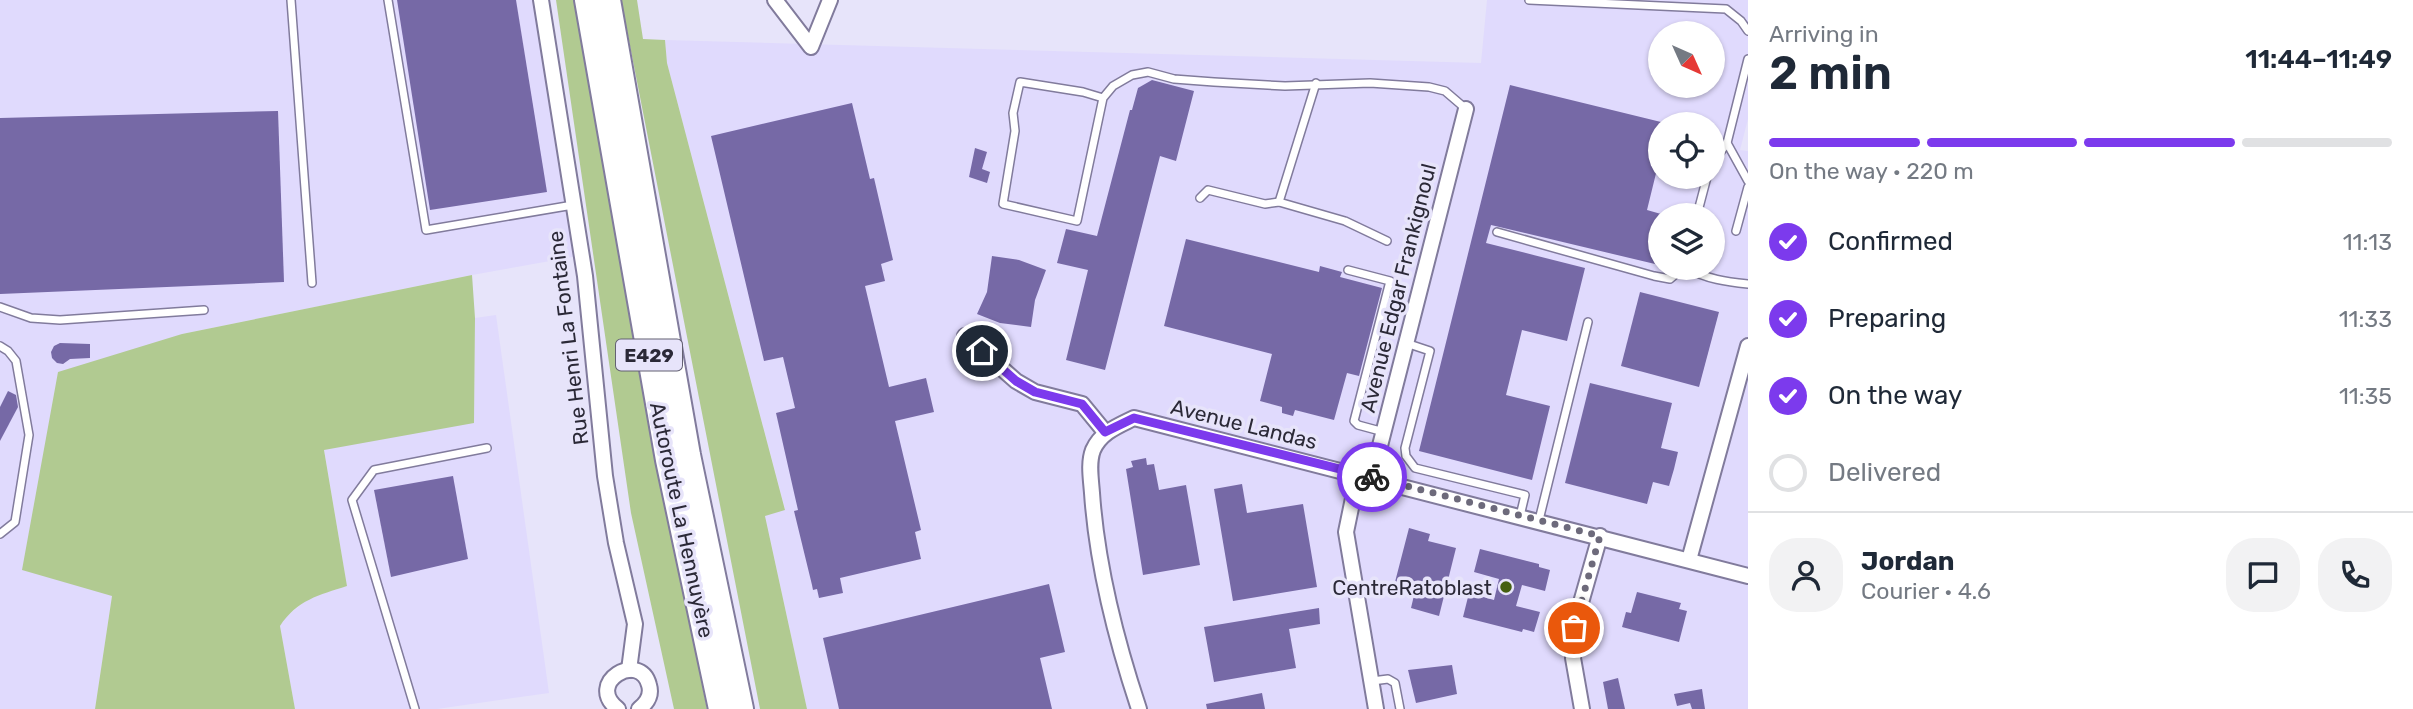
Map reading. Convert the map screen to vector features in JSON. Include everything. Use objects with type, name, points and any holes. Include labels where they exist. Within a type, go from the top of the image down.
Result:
[{"type":"highway","name":"Autoroute La Hennuyère","points":[[587,0],[666,446],[721,709]]},
{"type":"highway","name":"Autoroute La Hennuyère","points":[[608,0],[688,455],[741,709]]},
{"type":"street","name":"Rue Henri La Fontaine","points":[[541,0],[585,276],[605,476],[616,543],[635,624],[629,670]]},
{"type":"street","points":[[775,0],[811,47],[830,0]]},
{"type":"street","name":"Avenue Edgar Frankignoul","points":[[1377,709],[1346,532],[1365,475],[1384,432],[1465,109]]},
{"type":"street","points":[[965,336],[1016,381],[1035,392],[1082,404],[1105,432],[1093,450],[1090,467],[1093,507],[1105,585],[1139,709]]},
{"type":"street","points":[[1689,560],[1748,346]]},
{"type":"street","name":"Avenue Landas","points":[[1105,432],[1134,418],[1365,475],[1748,576]]},
{"type":"street","points":[[1582,709],[1573,658],[1574,628],[1600,536]]},
{"type":"street","points":[[611,707],[609,684],[617,674],[629,670],[645,677],[650,687],[648,705]]},
{"type":"lane","points":[[291,0],[312,283]]},
{"type":"lane","points":[[388,0],[426,230],[573,205]]},
{"type":"lane","points":[[1529,0],[1726,9],[1741,21],[1748,31]]},
{"type":"lane","points":[[1725,146],[1748,59]]},
{"type":"lane","points":[[1103,98],[1083,92],[1020,82],[1013,113],[1014,143],[1003,204],[1076,221],[1103,98],[1113,86],[1132,75],[1148,72],[1174,79],[1285,86],[1370,83],[1429,87],[1445,91],[1465,109]]},
{"type":"lane","points":[[1279,202],[1316,83]]},
{"type":"lane","points":[[1727,143],[1748,181]]},
{"type":"lane","points":[[1736,231],[1748,187]]},
{"type":"lane","points":[[1200,198],[1208,190],[1265,204],[1279,202],[1345,221],[1387,241]]},
{"type":"lane","points":[[1497,232],[1648,274]]},
{"type":"lane","points":[[1348,270],[1390,281],[1354,421],[1358,425],[1384,432]]},
{"type":"lane","points":[[1723,280],[1748,285]]},
{"type":"lane","points":[[0,307],[31,318],[60,320],[204,310]]},
{"type":"lane","points":[[1539,520],[1588,322]]},
{"type":"lane","points":[[1406,343],[1430,351],[1405,448],[1406,456],[1415,468],[1525,495],[1520,516]]},
{"type":"lane","points":[[0,346],[16,361],[29,435],[15,522],[0,534]]},
{"type":"lane","points":[[415,709],[352,500],[374,470],[487,448]]},
{"type":"lane","points":[[1372,681],[1388,679],[1395,683],[1400,709]]},
{"type":"shaded area","points":[[0,0],[541,0],[584,255],[182,334],[112,596],[95,709],[0,709]]},
{"type":"shaded area","points":[[1487,0],[1748,0],[1748,119],[1740,150],[1748,151],[1748,709],[807,709],[765,515],[785,509],[667,63],[665,40],[1481,63]]},
{"type":"shaded area","points":[[496,315],[549,693],[437,709],[295,709],[280,626],[286,617],[309,598],[347,586],[324,449],[474,422],[475,318]]},
{"type":"green space","points":[[556,0],[577,0],[649,421],[707,709],[674,709],[631,513]]},
{"type":"green space","points":[[621,0],[637,0],[643,39],[665,40],[667,63],[785,510],[765,516],[807,709],[760,709]]},
{"type":"green space","points":[[472,275],[475,318],[474,423],[324,450],[347,586],[301,604],[280,626],[295,709],[95,709],[112,596],[22,570],[58,372],[182,334]]},
{"type":"building","points":[[397,0],[516,0],[547,192],[430,210]]},
{"type":"building","points":[[1152,80],[1194,91],[1176,161],[1160,156],[1105,370],[1066,360],[1088,270],[1057,263],[1066,229],[1097,236],[1130,110],[1138,88]]},
{"type":"building","points":[[1510,85],[1648,119],[1648,189],[1652,189],[1647,210],[1648,262],[1491,225],[1486,243],[1585,268],[1567,341],[1522,330],[1506,395],[1550,406],[1532,480],[1419,451]]},
{"type":"building","points":[[852,103],[870,179],[874,178],[893,260],[881,264],[885,281],[865,286],[889,387],[926,378],[934,412],[895,421],[921,530],[915,532],[921,559],[840,578],[843,593],[819,598],[817,589],[813,590],[794,511],[798,510],[776,413],[795,408],[783,357],[764,361],[711,136]]},
{"type":"building","points":[[278,111],[284,282],[0,294],[0,118]]},
{"type":"building","points":[[975,148],[987,152],[982,169],[990,172],[987,183],[969,177]]},
{"type":"building","points":[[1186,239],[1319,272],[1320,266],[1342,272],[1340,277],[1382,288],[1359,376],[1347,373],[1334,420],[1295,410],[1293,416],[1282,413],[1282,407],[1260,401],[1272,354],[1164,326]]},
{"type":"building","points":[[992,256],[1019,260],[1046,270],[1035,300],[1031,327],[1000,323],[977,314],[987,292]]},
{"type":"building","points":[[1640,292],[1719,312],[1699,387],[1621,366]]},
{"type":"building","points":[[60,343],[90,344],[90,358],[57,363],[51,352],[54,346]]},
{"type":"building","points":[[1590,383],[1672,403],[1661,448],[1678,452],[1674,469],[1669,486],[1653,482],[1647,504],[1565,483]]},
{"type":"building","points":[[8,391],[16,395],[18,407],[0,441],[0,407]]},
{"type":"building","points":[[1146,458],[1147,465],[1154,464],[1159,490],[1186,485],[1200,565],[1143,575],[1126,469],[1133,467],[1131,461]]},
{"type":"building","points":[[453,476],[468,559],[391,577],[374,490]]},
{"type":"building","points":[[1242,484],[1247,513],[1303,504],[1317,587],[1233,601],[1214,489]]},
{"type":"building","points":[[1409,528],[1430,534],[1428,541],[1456,548],[1439,616],[1411,608],[1416,587],[1395,582]]},
{"type":"building","name":"CentreRatoblast","points":[[1480,549],[1539,564],[1539,567],[1550,570],[1545,591],[1522,585],[1516,606],[1540,612],[1534,632],[1523,629],[1522,632],[1463,617],[1469,593],[1494,600],[1499,579],[1474,572]]},
{"type":"building","points":[[1049,584],[1065,652],[1040,658],[1052,709],[839,709],[823,638]]},
{"type":"building","points":[[1637,592],[1681,603],[1679,609],[1687,611],[1679,642],[1622,627],[1626,612],[1631,613]]},
{"type":"building","points":[[1319,608],[1320,624],[1289,629],[1296,668],[1214,682],[1204,627]]},
{"type":"building","points":[[1452,665],[1457,694],[1416,703],[1408,670]]},
{"type":"building","points":[[1618,678],[1625,709],[1608,709],[1603,682]]},
{"type":"building","points":[[1702,689],[1705,709],[1692,709],[1690,703],[1677,706],[1674,694]]},
{"type":"building","points":[[1262,693],[1265,709],[1207,709],[1206,704]]},
{"type":"way so far","points":[[1372,477],[1600,536],[1574,628]]},
{"type":"place","name":"CentreRatoblast","points":[[1506,587]]},
{"type":"route","points":[[982,351],[1016,381],[1035,392],[1082,404],[1105,432],[1134,418],[1372,477]]}]
